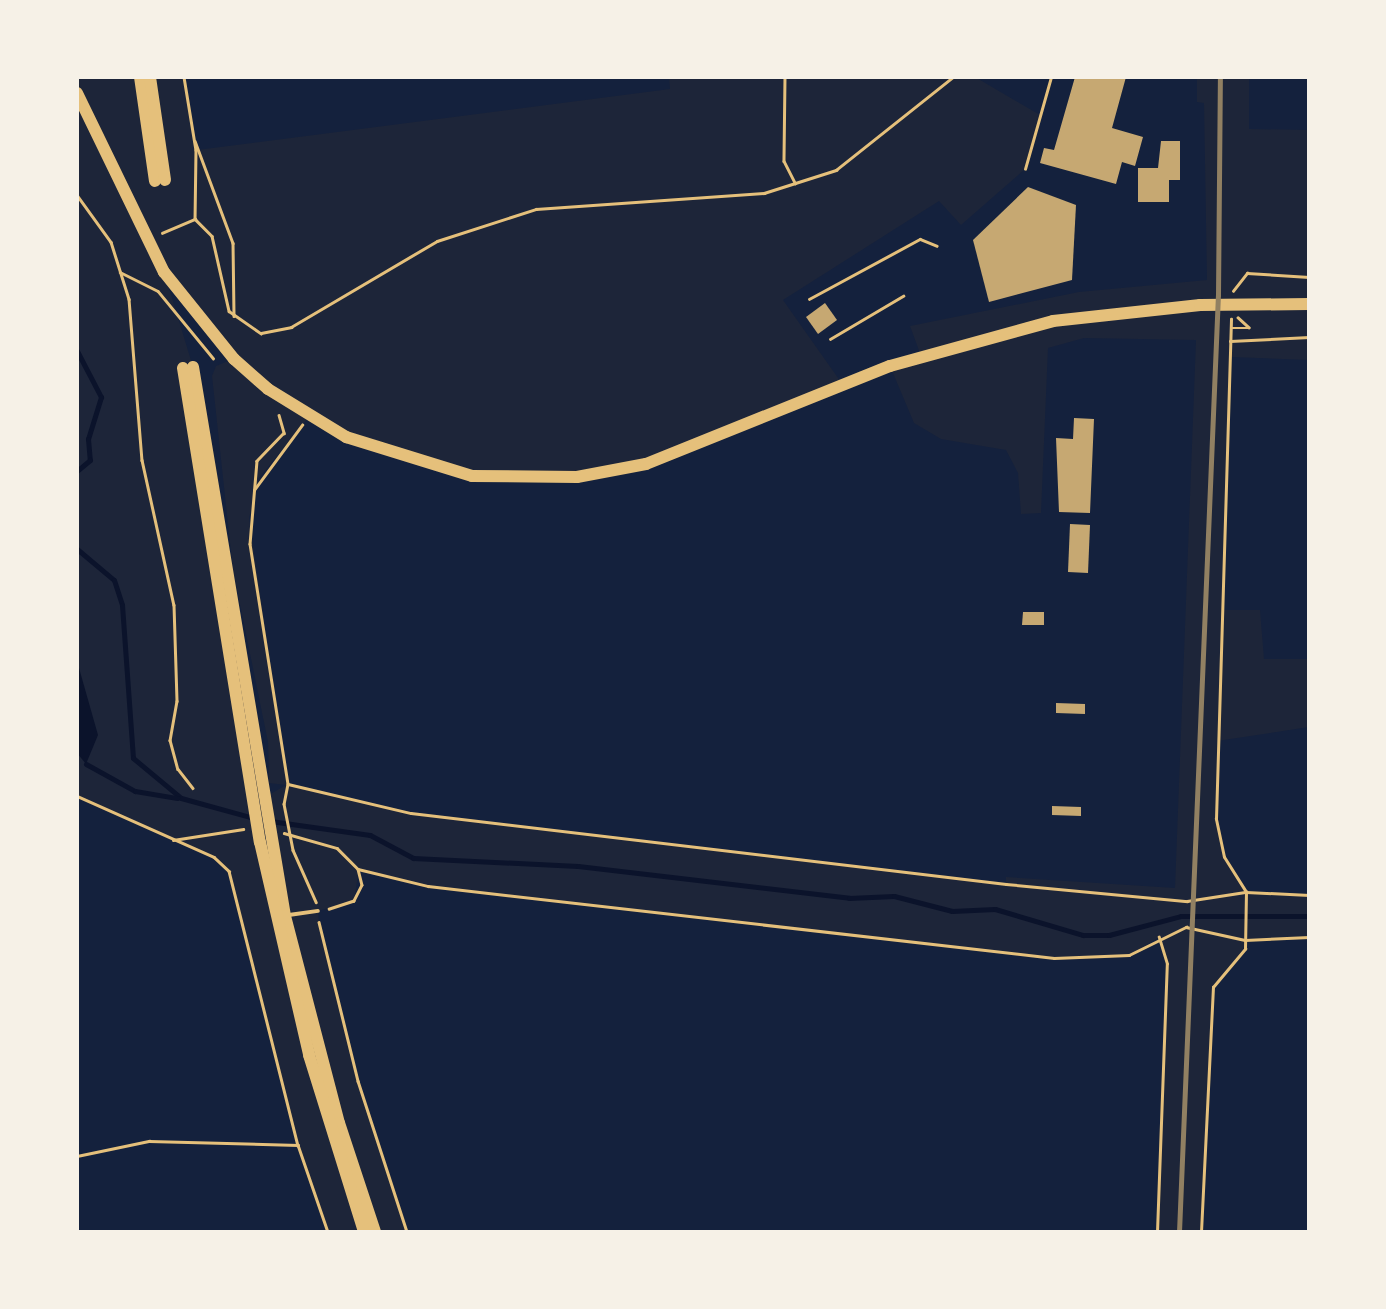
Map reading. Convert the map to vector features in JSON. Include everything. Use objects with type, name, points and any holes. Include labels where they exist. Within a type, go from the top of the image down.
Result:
[{"type":"main road","points":[[140,77],[160,180],[150,77]]},
{"type":"main road","points":[[77,93],[145,240],[202,326],[268,389],[309,417],[387,454],[436,468],[511,479],[577,477],[675,455],[890,366],[978,338],[1067,319],[1200,304],[1309,304]]},
{"type":"main road","points":[[188,368],[265,842],[309,1055],[364,1232]]},
{"type":"main road","points":[[265,842],[338,1123],[375,1232]]},
{"type":"lane","points":[[285,916],[318,911]]},
{"type":"path","points":[[184,77],[195,141],[195,219],[212,236],[234,317],[261,332],[290,327],[437,242],[536,209],[690,202],[795,183],[836,170],[953,77]]},
{"type":"path","points":[[785,77],[784,161],[795,183]]},
{"type":"path","points":[[1025,169],[1051,77]]},
{"type":"path","points":[[195,141],[233,243],[234,317]]},
{"type":"path","points":[[77,195],[111,242],[129,299],[151,517],[174,606],[177,701],[170,740],[178,769],[193,788]]},
{"type":"path","points":[[145,240],[195,219]]},
{"type":"path","points":[[809,299],[920,239],[937,246]]},
{"type":"path","points":[[120,272],[158,291],[222,367]]},
{"type":"path","points":[[1232,294],[1236,279],[1247,273],[1309,277]]},
{"type":"path","points":[[830,340],[903,296]]},
{"type":"path","points":[[1201,1232],[1213,987],[1241,957],[1245,940],[1246,892],[1224,857],[1216,820],[1231,319]]},
{"type":"path","points":[[1231,328],[1249,328],[1238,323]]},
{"type":"path","points":[[1230,341],[1309,337]]},
{"type":"path","points":[[272,409],[286,428],[257,461],[250,544],[288,785],[284,804],[293,850],[318,911],[358,1081],[407,1232]]},
{"type":"path","points":[[252,496],[272,460],[309,417]]},
{"type":"path","points":[[288,785],[411,813],[1006,884],[1187,901],[1246,892],[1309,895]]},
{"type":"path","points":[[77,796],[214,857],[229,871],[298,1144],[328,1232]]},
{"type":"path","points":[[318,911],[354,901],[362,885],[358,869],[428,886],[1054,958],[1129,955],[1158,937],[1198,928],[1245,940],[1309,937]]},
{"type":"path","points":[[1157,1232],[1167,964],[1158,937]]},
{"type":"path","points":[[77,1156],[149,1142],[298,1144]]},
{"type":"shaded area","points":[[77,77],[184,77],[197,150],[670,89],[669,77],[975,77],[1040,115],[1025,169],[961,225],[939,201],[783,300],[843,385],[608,473],[472,476],[309,417],[259,478],[249,518],[288,785],[411,813],[1006,884],[1006,877],[1175,888],[1196,340],[1084,338],[1048,348],[1041,513],[1021,514],[1018,473],[1006,450],[941,439],[914,423],[890,366],[921,356],[910,326],[1079,292],[1207,280],[1204,103],[1197,102],[1197,77],[1249,77],[1249,129],[1309,130],[1309,360],[1231,357],[1223,610],[1260,610],[1264,659],[1309,659],[1309,727],[1217,741],[1216,819],[1224,857],[1246,892],[1309,895],[1309,937],[1246,940],[1241,957],[1213,986],[1201,1232],[1157,1232],[1167,964],[1158,938],[1129,955],[1054,958],[428,886],[359,869],[354,901],[318,911],[320,932],[358,1081],[407,1232],[328,1232],[298,1145],[229,871],[206,854],[77,796]],"holes":[[[165,275],[233,359],[216,366],[212,376],[233,570],[268,742],[269,783],[286,785],[262,799],[193,367]]]},
{"type":"shaded area","points":[[77,661],[98,735],[86,764],[77,753]]},
{"type":"building","points":[[1075,77],[1126,77],[1112,128],[1143,137],[1135,166],[1122,162],[1116,184],[1040,163],[1044,148],[1054,150]]},
{"type":"building","points":[[1161,141],[1180,141],[1180,180],[1169,180],[1169,202],[1138,202],[1138,168],[1158,168]]},
{"type":"building","points":[[1028,187],[1076,205],[1072,280],[989,302],[973,240]]},
{"type":"building","points":[[825,303],[837,320],[818,334],[806,317]]},
{"type":"building","points":[[1074,418],[1094,419],[1090,513],[1059,512],[1056,438],[1073,439]]},
{"type":"building","points":[[1070,524],[1090,525],[1088,573],[1068,572]]},
{"type":"building","points":[[1023,612],[1044,612],[1044,625],[1022,625]]},
{"type":"building","points":[[1056,703],[1085,704],[1085,714],[1056,713]]},
{"type":"building","points":[[1052,806],[1081,807],[1081,816],[1052,815]]},
{"type":"waterway","points":[[77,351],[101,397],[88,439],[90,460],[77,471]]},
{"type":"waterway","points":[[77,549],[114,580],[122,605],[133,758],[181,798],[257,819]]},
{"type":"waterway","points":[[86,764],[135,791],[177,798]]},
{"type":"waterway","points":[[270,821],[370,835],[413,858],[578,866],[849,898],[894,896],[952,911],[995,909],[1083,935],[1109,935],[1181,916],[1309,916]]},
{"type":"railway","points":[[1179,1232],[1218,295],[1220,77]]}]
